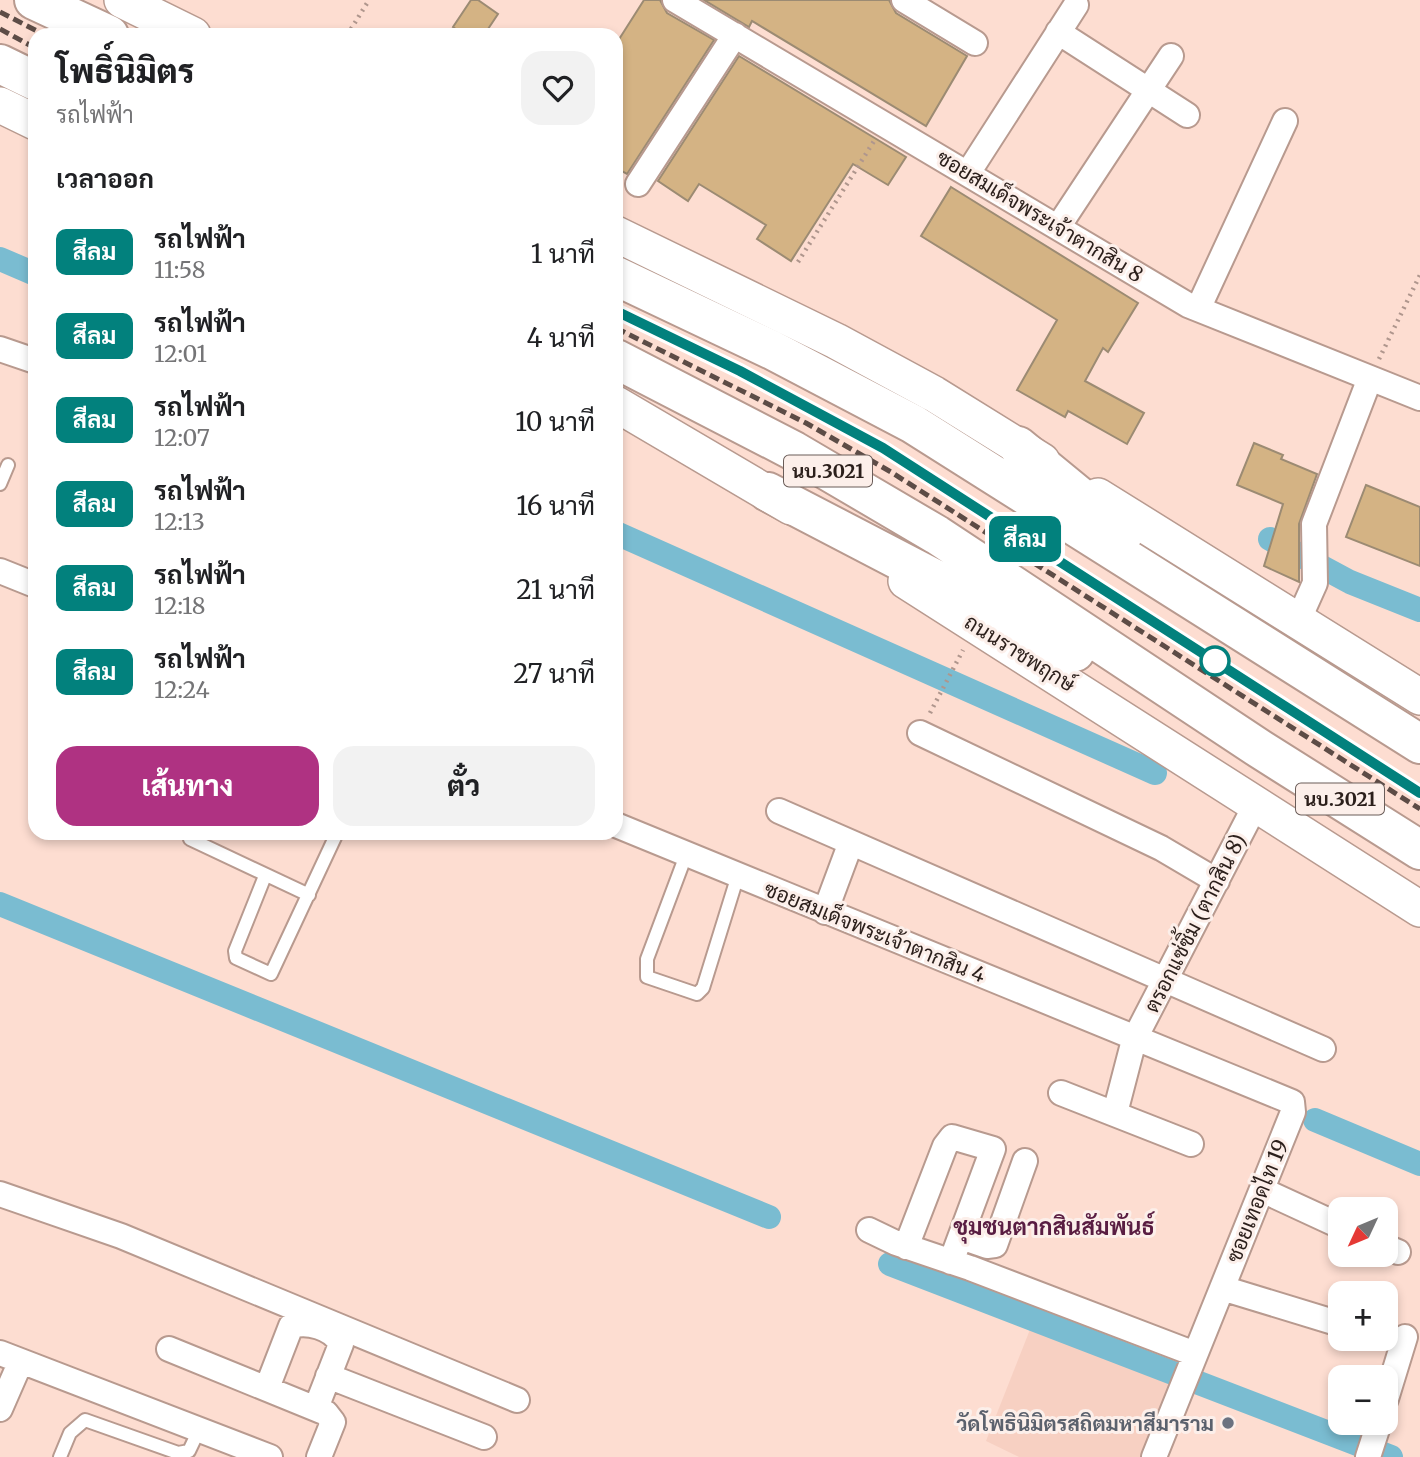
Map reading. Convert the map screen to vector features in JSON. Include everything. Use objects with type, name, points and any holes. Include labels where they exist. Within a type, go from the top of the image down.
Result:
[{"type":"main road","points":[[34,0],[94,28]]},
{"type":"main road","points":[[122,0],[179,28]]},
{"type":"main road","points":[[0,64],[28,78]]},
{"type":"main road","points":[[0,105],[28,119]]},
{"type":"main road","points":[[623,237],[836,341],[934,394],[1420,698]]},
{"type":"main road","points":[[623,279],[772,350],[913,424],[1420,744]]},
{"type":"main road","name":"นบ.3021","points":[[623,363],[794,451],[937,535],[1260,749],[1420,850]]},
{"type":"main road","name":"ถนนราชพฤกษ์","points":[[623,408],[768,492],[1166,744],[1255,806],[1420,909]]},
{"type":"main road","points":[[1018,446],[1253,639]]},
{"type":"main road","points":[[768,492],[1260,749]]},
{"type":"street","name":"ซอยสมเด็จพระเจ้าตากสิน 8","points":[[675,0],[1198,309],[1420,398]]},
{"type":"street","points":[[904,0],[975,43]]},
{"type":"street","points":[[968,173],[1076,5]]},
{"type":"street","points":[[1058,32],[1187,115]]},
{"type":"street","points":[[638,184],[735,35]]},
{"type":"street","points":[[1058,227],[1171,56]]},
{"type":"street","points":[[1198,309],[1285,121]]},
{"type":"street","points":[[0,349],[28,359]]},
{"type":"street","points":[[1298,621],[1315,583],[1314,524],[1370,378]]},
{"type":"street","points":[[0,571],[28,583]]},
{"type":"street","points":[[920,733],[1161,848],[1217,881]]},
{"type":"street","name":"ตรอกแซ่ซิ้ม (ตากสิน 8)","points":[[1115,1113],[1134,1040],[1255,806]]},
{"type":"street","points":[[779,811],[850,845],[1323,1049]]},
{"type":"street","name":"ซอยสมเด็จพระเจ้าตากสิน 4","points":[[623,828],[1134,1040]]},
{"type":"street","points":[[825,912],[850,845]]},
{"type":"street","name":"ซอยเทอดไท 19","points":[[1134,1040],[1292,1102],[1293,1112],[1154,1457]]},
{"type":"street","points":[[1061,1093],[1191,1144]]},
{"type":"street","points":[[906,1247],[945,1146],[952,1138],[1034,1165],[995,1244],[987,1246],[961,1237]]},
{"type":"street","points":[[951,1262],[993,1150]]},
{"type":"street","points":[[1262,1190],[1328,1220]]},
{"type":"street","points":[[0,1194],[121,1236],[517,1400]]},
{"type":"street","points":[[869,1230],[906,1247],[951,1262],[1193,1359]]},
{"type":"street","points":[[1222,1288],[1328,1320]]},
{"type":"street","points":[[267,1388],[291,1326],[301,1323],[324,1329],[341,1343],[316,1408]]},
{"type":"street","points":[[1397,1365],[1405,1338]]},
{"type":"street","points":[[169,1349],[326,1413],[333,1422],[319,1457]]},
{"type":"street","points":[[0,1409],[10,1357],[201,1428],[270,1457]]},
{"type":"street","points":[[328,1376],[484,1437]]},
{"type":"lane","points":[[0,484],[8,465]]},
{"type":"lane","points":[[192,840],[309,895]]},
{"type":"lane","points":[[265,876],[235,951],[236,958],[271,974],[334,840]]},
{"type":"lane","points":[[686,855],[647,959],[646,977],[697,993],[704,988],[738,876]]},
{"type":"lane","points":[[60,1457],[70,1433],[85,1420],[178,1453],[189,1451],[201,1428]]},
{"type":"path","points":[[352,28],[369,0]]},
{"type":"path","points":[[798,262],[885,123]]},
{"type":"path","points":[[1370,378],[1420,275]]},
{"type":"path","points":[[942,689],[964,648]]},
{"type":"shaded area","points":[[1033,1322],[1179,1383],[1150,1457],[1019,1457],[986,1441]]},
{"type":"building","points":[[471,0],[478,0],[498,14],[489,28],[453,27]]},
{"type":"building","points":[[644,0],[660,0],[667,13],[714,40],[627,174],[623,172],[623,33]]},
{"type":"building","points":[[704,0],[889,0],[896,13],[967,56],[926,126],[752,21],[749,27]]},
{"type":"building","points":[[739,56],[906,157],[888,185],[853,164],[791,261],[757,239],[766,225],[699,184],[688,201],[658,181]]},
{"type":"building","points":[[951,187],[1138,303],[1108,352],[1103,348],[1085,381],[1144,413],[1127,444],[1068,411],[1065,417],[1017,390],[1057,320],[921,236]]},
{"type":"building","points":[[1254,443],[1283,455],[1281,459],[1317,474],[1299,524],[1299,582],[1264,566],[1283,504],[1237,485]]},
{"type":"building","points":[[1366,485],[1420,507],[1420,566],[1346,537]]},
{"type":"waterway","points":[[0,259],[28,271]]},
{"type":"waterway","points":[[623,536],[1155,773]]},
{"type":"waterway","points":[[1270,539],[1350,582],[1420,610]]},
{"type":"waterway","points":[[0,904],[769,1217]]},
{"type":"waterway","points":[[1315,1120],[1420,1164]]},
{"type":"waterway","points":[[890,1264],[1391,1457]]},
{"type":"railway","points":[[0,12],[31,28]]},
{"type":"railway","points":[[0,29],[28,44]]},
{"type":"railway","points":[[623,314],[740,371],[883,448],[1420,793]]},
{"type":"railway","points":[[623,332],[806,423],[891,472],[1420,809]]},
{"type":"metro line","name":"สีลม","points":[[623,314],[740,371],[883,448],[1420,793]]},
{"type":"place","name":"วัดโพธินิมิตรสถิตมหาสีมาราม","points":[[1228,1423]]},
{"type":"district","name":"ชุมชนตากสินสัมพันธ์","points":[[1054,1226]]}]
